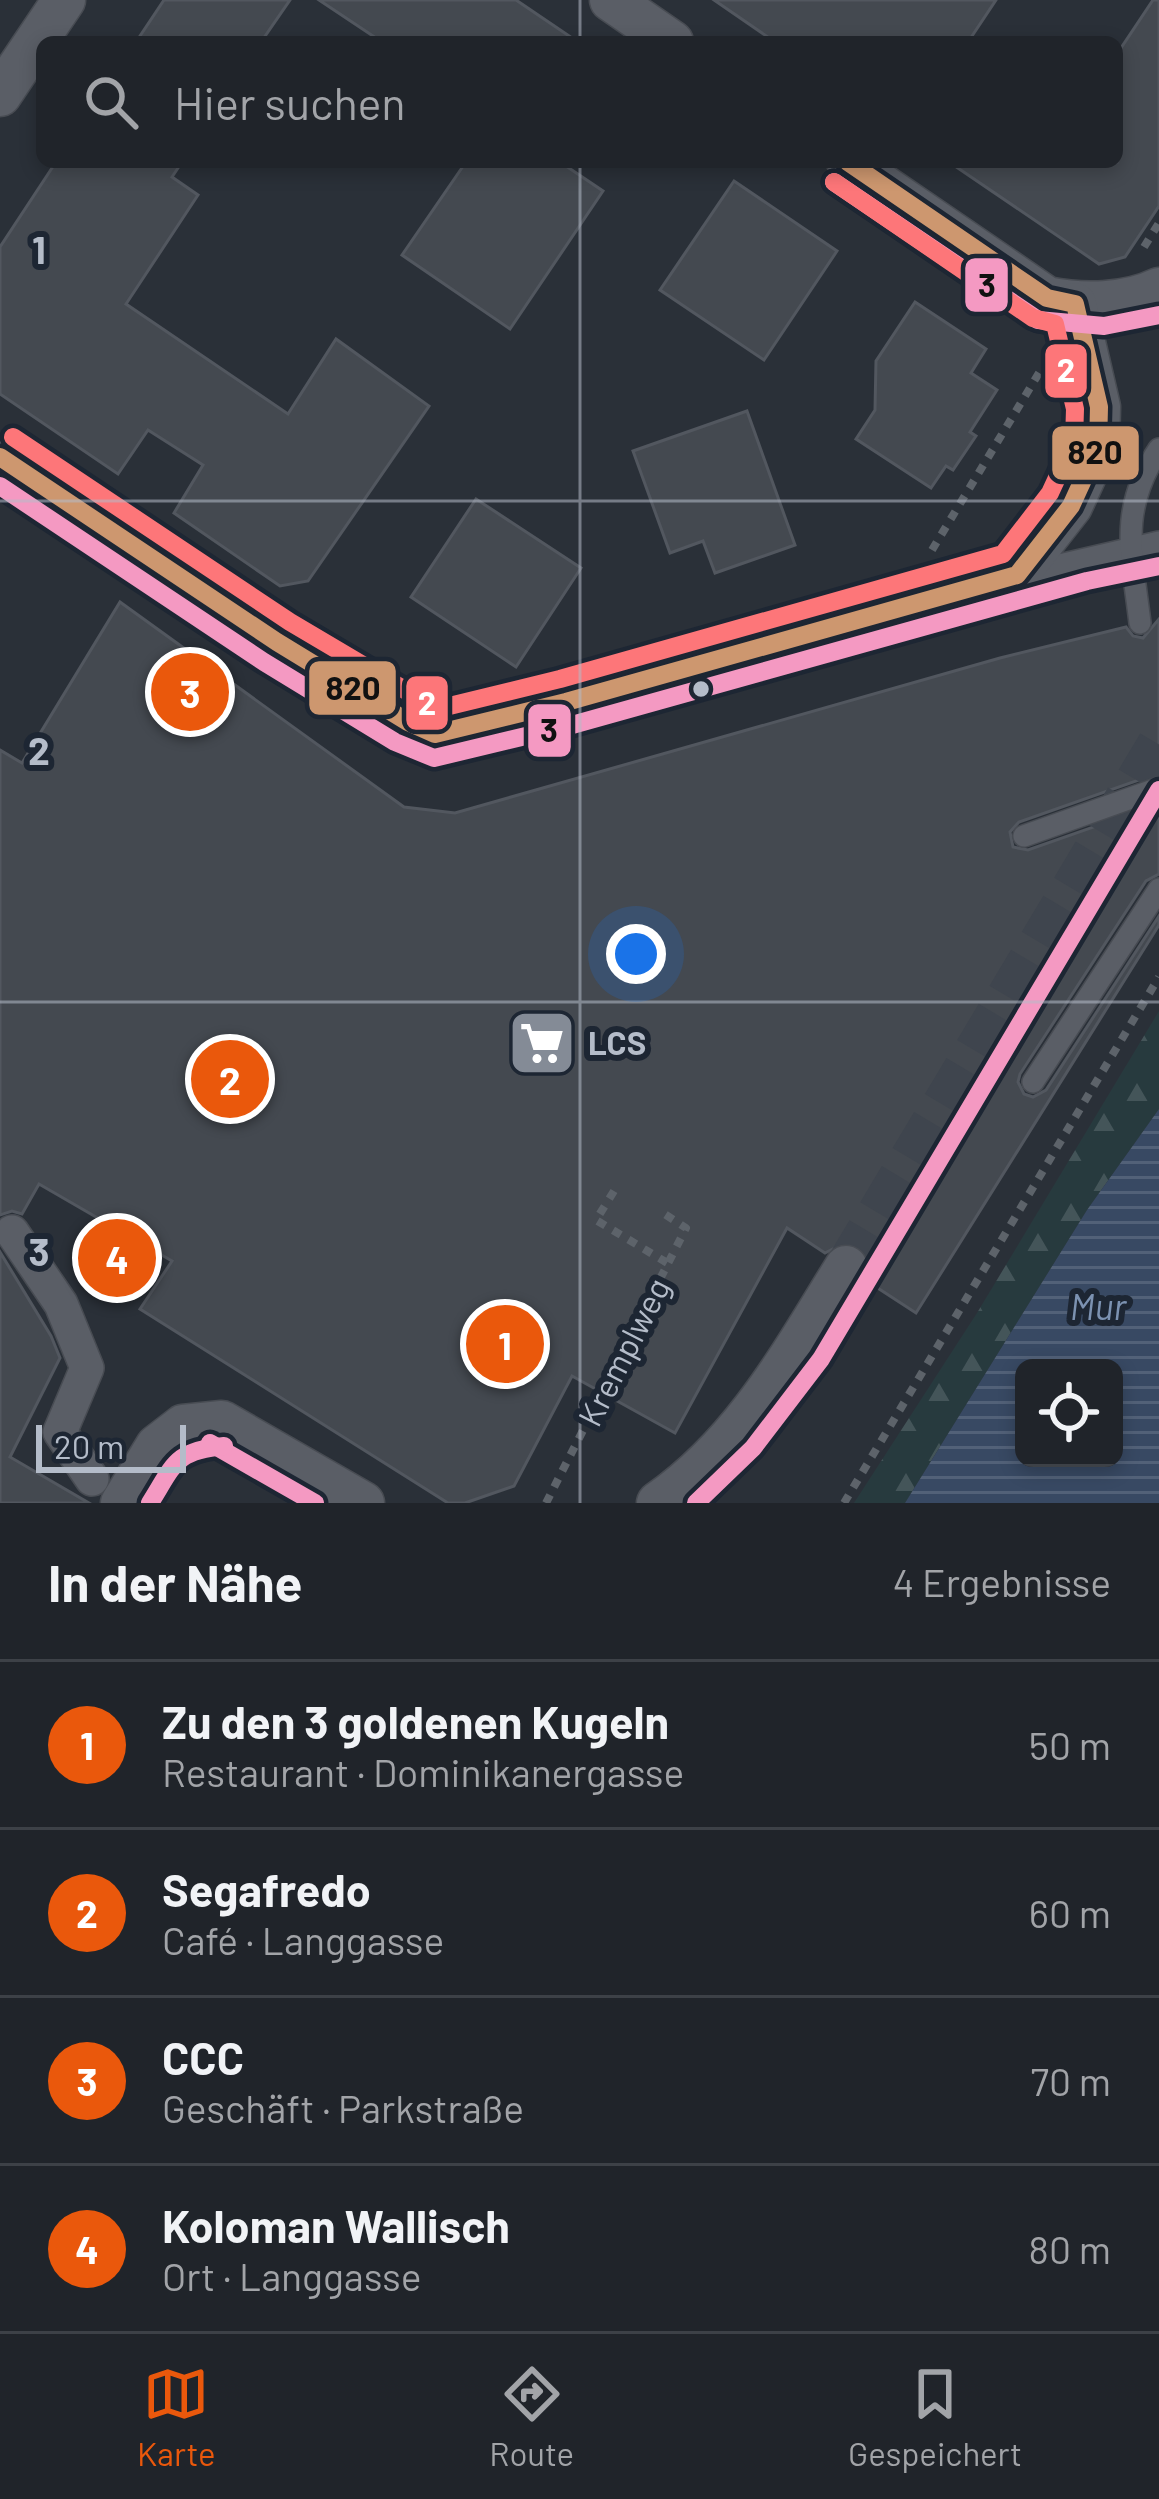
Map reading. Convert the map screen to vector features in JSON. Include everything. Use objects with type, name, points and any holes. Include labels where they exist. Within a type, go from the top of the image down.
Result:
[{"type":"street","points":[[40,36],[64,0]]},
{"type":"street","points":[[611,0],[663,36]]},
{"type":"street","points":[[0,95],[36,42]]},
{"type":"street","points":[[857,168],[1047,298],[1075,304],[1136,298],[1149,272]]},
{"type":"street","points":[[0,457],[277,642],[435,734],[1017,575],[1071,506],[1098,447],[1099,407],[1075,304]]},
{"type":"street","points":[[11,1232],[61,1304],[87,1368],[60,1432],[107,1491],[183,1426],[222,1422],[363,1503]]},
{"type":"street","points":[[658,1503],[754,1413],[846,1267]]},
{"type":"lane","points":[[1140,623],[1129,520],[1135,493],[1159,449]]},
{"type":"lane","points":[[1017,575],[1159,542]]},
{"type":"lane","points":[[1024,836],[1159,788]]},
{"type":"lane","points":[[1033,1082],[1159,889]]},
{"type":"path","points":[[1149,272],[1159,223]]},
{"type":"path","points":[[932,599],[923,564],[1038,376],[1075,304]]},
{"type":"path","points":[[844,1503],[1159,977]]},
{"type":"path","points":[[614,1191],[596,1220],[669,1264]]},
{"type":"path","name":"Kremplweg","points":[[546,1503],[686,1228],[660,1211]]},
{"type":"green space","points":[[1159,1011],[1159,1109],[1087,1210],[905,1503],[854,1503],[977,1313]]},
{"type":"water","name":"Mur","points":[[1159,1109],[1159,1503],[905,1503],[1087,1210]]},
{"type":"building","points":[[164,0],[290,0],[265,36],[140,36]]},
{"type":"building","points":[[319,0],[516,0],[569,36],[373,36]]},
{"type":"building","points":[[714,0],[996,0],[972,36],[766,36]]},
{"type":"building","points":[[1153,0],[1159,0],[1159,206],[1125,257],[1099,264],[958,168],[1123,168],[1123,45]]},
{"type":"building","points":[[52,168],[178,168],[172,177],[198,195],[126,304],[288,414],[336,339],[429,406],[308,581],[280,586],[174,513],[203,465],[148,430],[118,474],[0,394],[0,247]]},
{"type":"building","points":[[462,168],[569,168],[603,191],[510,329],[402,255]]},
{"type":"building","points":[[734,181],[837,251],[764,360],[660,290]]},
{"type":"building","points":[[915,302],[986,349],[971,373],[997,390],[970,432],[976,436],[953,470],[946,466],[931,488],[856,439],[875,410],[876,361]]},
{"type":"building","points":[[747,411],[795,545],[715,573],[703,541],[670,553],[633,451]]},
{"type":"building","points":[[476,499],[581,568],[516,667],[411,597]]},
{"type":"building","name":"LCS","points":[[120,602],[404,807],[455,813],[1000,658],[1126,627],[1133,636],[1143,638],[1159,619],[1159,773],[1019,822],[1010,832],[1013,847],[1028,850],[1159,804],[1159,874],[1146,881],[1020,1074],[1024,1094],[1033,1097],[1046,1090],[1159,916],[1159,925],[916,1313],[867,1281],[871,1267],[860,1246],[846,1242],[825,1253],[787,1228],[675,1433],[572,1376],[514,1486],[465,1503],[448,1503],[140,1309],[172,1261],[39,1184],[22,1214],[0,1215],[0,750],[22,763]]},
{"type":"building","points":[[0,1252],[60,1358],[10,1457],[89,1503],[0,1503]]},
{"type":"tunnel","points":[[846,1267],[1159,743]]},
{"type":"transit line","name":"820","points":[[0,457],[277,642],[435,734],[566,702],[1017,575],[1071,506],[1098,447],[1099,407],[1075,304],[1047,298],[857,168]]},
{"type":"transit line","name":"3","points":[[834,182],[1038,320],[1104,326],[1159,315]]},
{"type":"transit line","name":"2","points":[[13,437],[290,622],[437,709],[1003,554],[1050,493],[1074,441],[1075,409],[1055,324],[1033,318],[834,182]]},
{"type":"transit line","name":"3","points":[[0,486],[264,662],[395,742],[434,758],[572,725],[1087,581],[1159,566]]},
{"type":"transit line","name":"3","points":[[696,1503],[753,1448],[821,1359],[1159,790]]},
{"type":"transit line","name":"3","points":[[210,1443],[315,1503]]},
{"type":"transit line","name":"3","points":[[150,1503],[178,1461],[195,1451],[224,1446]]},
{"type":"place","name":"CCC","points":[[190,692]]},
{"type":"place","name":"LCS","points":[[542,1043]]},
{"type":"place","name":"Segafredo","points":[[230,1079]]},
{"type":"place","name":"Koloman Wallisch","points":[[117,1258]]},
{"type":"place","name":"Zu den 3 goldenen Kugeln","points":[[505,1344]]}]
